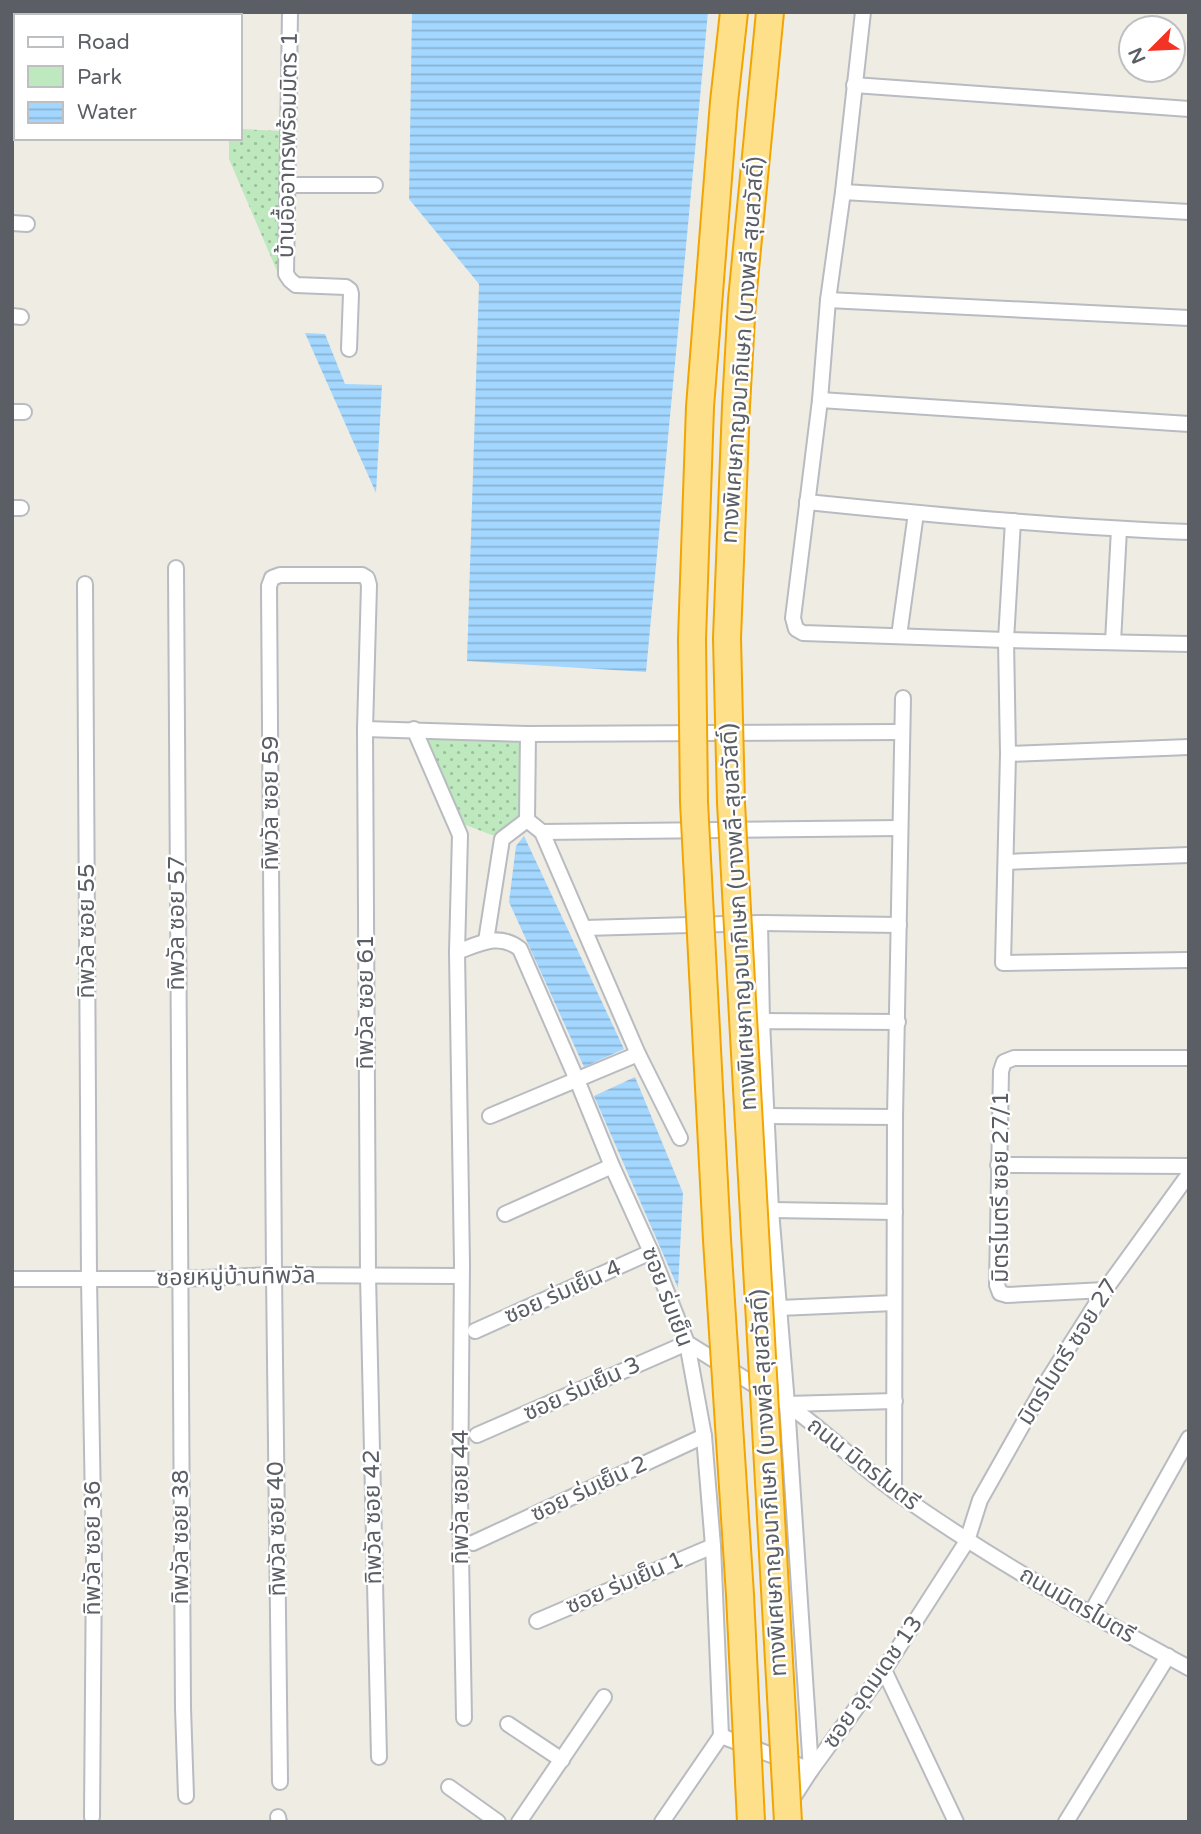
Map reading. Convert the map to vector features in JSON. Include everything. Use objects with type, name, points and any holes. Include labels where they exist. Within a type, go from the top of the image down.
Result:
[{"type":"highway","name":"ทางพิเศษกาญจนาภิเษก (บางพลี-สุขสวัสดิ์)","points":[[734,12],[724,102],[700,407],[692,639],[694,802],[740,1581],[751,1822]]},
{"type":"highway","name":"ทางพิเศษกาญจนาภิเษก (บางพลี-สุขสวัสดิ์)","points":[[770,12],[741,300],[727,638],[731,803],[788,1822]]},
{"type":"street","name":"บ้านอื้ออาทรพร้อมมิตร 1","points":[[290,12],[286,274],[296,285],[346,286],[350,289],[349,349]]},
{"type":"street","points":[[863,12],[793,618],[796,629],[803,633],[1189,644]]},
{"type":"street","points":[[854,85],[1189,109]]},
{"type":"street","points":[[287,185],[375,185]]},
{"type":"street","points":[[843,192],[1189,212]]},
{"type":"street","points":[[828,300],[1189,318]]},
{"type":"street","points":[[820,400],[1189,424]]},
{"type":"street","points":[[807,502],[1013,521],[1189,532]]},
{"type":"street","points":[[899,636],[916,513]]},
{"type":"street","points":[[1013,521],[1006,640],[1008,754],[1003,963],[1189,960]]},
{"type":"street","points":[[1113,642],[1119,529]]},
{"type":"street","name":"ทิพวัล ซอย 57","points":[[176,568],[179,1279]]},
{"type":"street","name":"ทิพวัล ซอย 59","points":[[274,1275],[269,600],[272,578],[280,575],[362,575],[367,578],[365,729]]},
{"type":"street","name":"ทิพวัล ซอย 55","points":[[85,584],[89,1279]]},
{"type":"street","points":[[894,1490],[895,1117],[902,698]]},
{"type":"street","points":[[365,729],[528,734],[901,732]]},
{"type":"street","name":"ทิพวัล ซอย 61","points":[[365,729],[368,1276]]},
{"type":"street","name":"ทิพวัล ซอย 44","points":[[414,729],[460,835],[457,952],[464,1718]]},
{"type":"street","points":[[527,820],[528,734]]},
{"type":"street","points":[[1008,754],[1189,747]]},
{"type":"street","points":[[527,820],[542,832],[638,1054],[680,1138]]},
{"type":"street","points":[[457,952],[486,941],[502,839],[527,820]]},
{"type":"street","points":[[542,832],[899,828]]},
{"type":"street","points":[[1006,862],[1189,855]]},
{"type":"street","points":[[585,928],[760,923],[899,925]]},
{"type":"street","points":[[662,1822],[721,1736],[811,1770],[771,1210],[760,923]]},
{"type":"street","name":"ซอย ร่มเย็น","points":[[486,941],[503,940],[520,949],[651,1252],[687,1343],[704,1436],[713,1546],[721,1736]]},
{"type":"street","points":[[762,1021],[898,1022]]},
{"type":"street","points":[[490,1116],[638,1054]]},
{"type":"street","name":"มิตรไมตรี ซอย 27/1","points":[[1105,1290],[1007,1295],[1000,1293],[997,1285],[998,1165],[1001,1071],[1004,1062],[1014,1058],[1189,1058]]},
{"type":"street","points":[[766,1116],[895,1117]]},
{"type":"street","points":[[998,1165],[1189,1166]]},
{"type":"street","points":[[505,1214],[612,1166]]},
{"type":"street","name":"มิตรไมตรี ซอย 27","points":[[967,1541],[980,1500],[1046,1384],[1105,1290],[1189,1174]]},
{"type":"street","points":[[771,1210],[895,1212]]},
{"type":"street","name":"ซอย ร่มเย็น 4","points":[[475,1331],[651,1252]]},
{"type":"street","name":"ซอยหมู่บ้านทิพวัล","points":[[12,1279],[179,1279],[274,1275],[461,1276]]},
{"type":"street","name":"ทิพวัล ซอย 40","points":[[274,1275],[280,1782]]},
{"type":"street","name":"ทิพวัล ซอย 42","points":[[368,1276],[379,1757]]},
{"type":"street","name":"ทิพวัล ซอย 36","points":[[89,1279],[94,1563],[92,1817]]},
{"type":"street","name":"ทิพวัล ซอย 38","points":[[179,1279],[186,1796]]},
{"type":"street","points":[[779,1308],[894,1303]]},
{"type":"street","name":"ถนน มิตรไมตรี","points":[[687,1343],[786,1404],[894,1490],[967,1541]]},
{"type":"street","name":"ซอย ร่มเย็น 3","points":[[477,1435],[687,1343]]},
{"type":"street","points":[[786,1404],[895,1401]]},
{"type":"street","name":"ซอย ร่มเย็น 2","points":[[473,1543],[704,1436]]},
{"type":"street","points":[[1091,1613],[1189,1438]]},
{"type":"street","name":"ถนนมิตรไมตรี","points":[[967,1541],[1189,1668]]},
{"type":"street","name":"ซอย อุดมเดช 13","points":[[778,1822],[811,1770],[884,1670],[967,1541]]},
{"type":"street","name":"ซอย ร่มเย็น 1","points":[[537,1621],[713,1546]]},
{"type":"street","points":[[1066,1822],[1168,1656]]},
{"type":"street","points":[[884,1670],[956,1822]]},
{"type":"street","points":[[519,1822],[604,1697]]},
{"type":"street","points":[[509,1724],[562,1760]]},
{"type":"street","points":[[449,1787],[498,1822]]},
{"type":"green space","points":[[242,129],[280,131],[280,278],[229,159],[229,140],[242,140]]},
{"type":"green space","points":[[414,729],[528,734],[527,820],[502,839],[453,820]]},
{"type":"water","points":[[412,12],[708,12],[646,672],[467,661],[479,284],[409,199]]},
{"type":"water","points":[[305,333],[325,334],[345,384],[382,385],[376,493]]},
{"type":"water","points":[[524,836],[624,1049],[584,1067],[509,902],[516,846]]},
{"type":"water","points":[[635,1077],[683,1193],[678,1288],[594,1096]]}]
